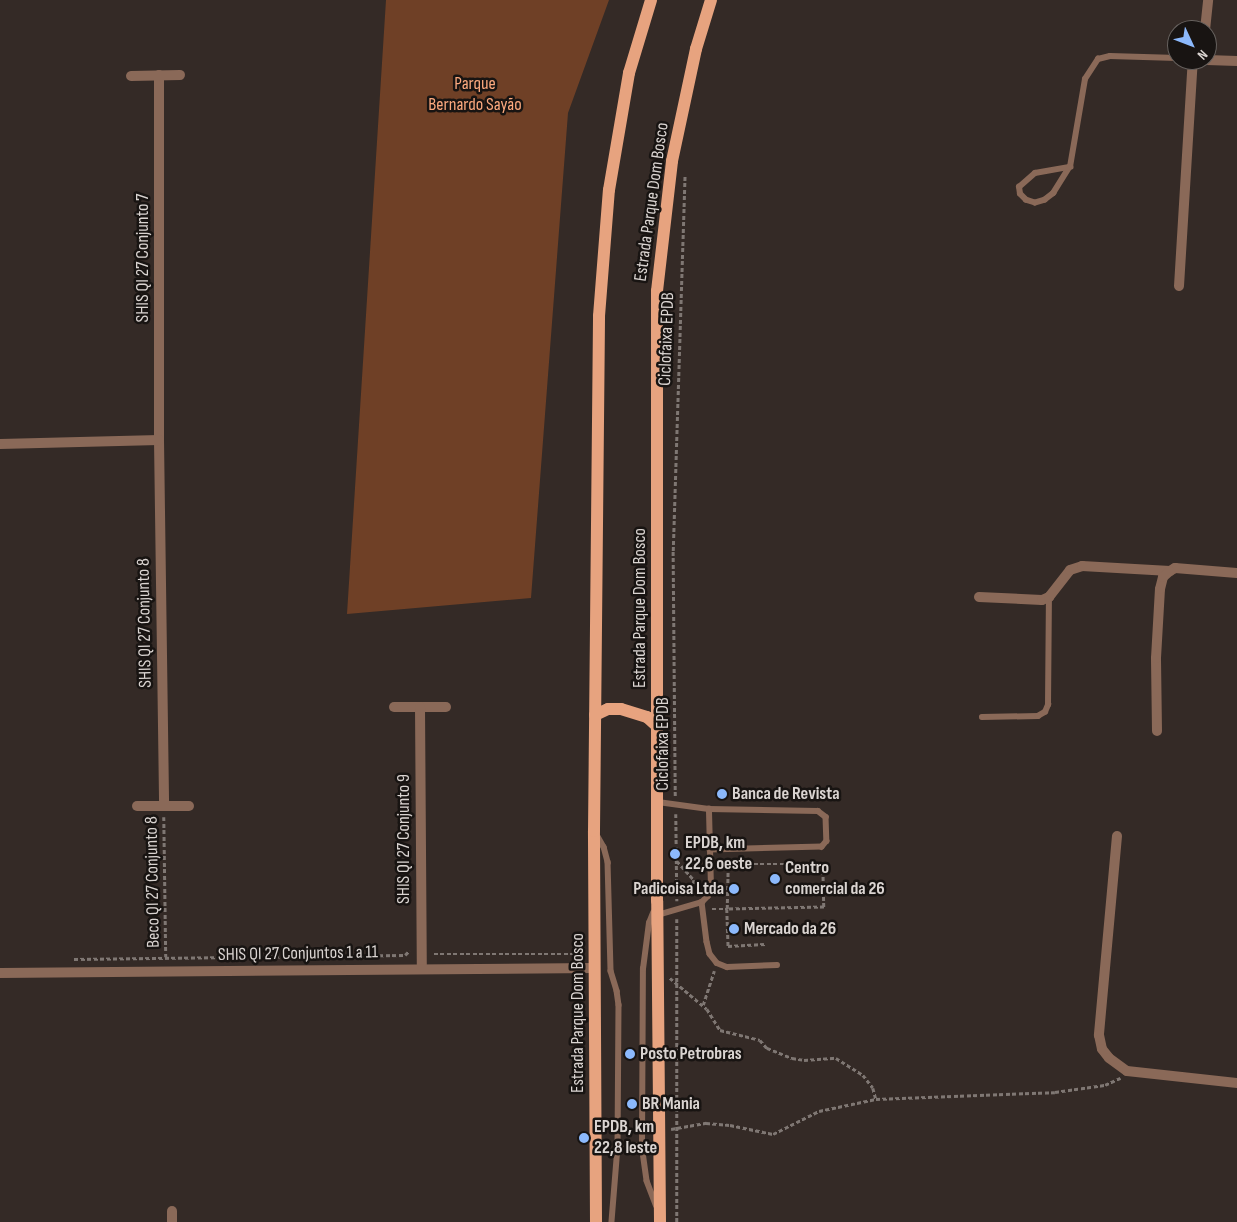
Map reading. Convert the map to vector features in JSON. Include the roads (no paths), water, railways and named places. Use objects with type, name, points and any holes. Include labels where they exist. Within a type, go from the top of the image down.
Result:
[{"type":"main road","name":"Estrada Parque Dom Bosco","points":[[596,1222],[594,831],[600,296],[609,190],[628,83],[651,0]]},
{"type":"main road","name":"Estrada Parque Dom Bosco","points":[[660,1219],[657,901],[657,291],[672,161],[696,49],[711,0]]},
{"type":"main road","points":[[595,715],[608,709],[621,709],[647,717],[657,726]]},
{"type":"street","points":[[1206,20],[1208,0]]},
{"type":"street","points":[[1217,60],[1237,61]]},
{"type":"street","points":[[1179,286],[1192,70]]},
{"type":"street","name":"SHIS QI 27 Conjunto 7","points":[[159,75],[159,440]]},
{"type":"street","points":[[131,76],[180,75]]},
{"type":"street","points":[[0,444],[159,440]]},
{"type":"street","name":"SHIS QI 27 Conjunto 8","points":[[159,440],[164,806]]},
{"type":"street","points":[[978,597],[1042,600],[1049,597],[1070,570],[1082,566],[1170,570],[1176,568],[1237,573]]},
{"type":"street","points":[[1157,731],[1156,658],[1160,588],[1161,581],[1170,570]]},
{"type":"street","points":[[394,707],[446,707]]},
{"type":"street","name":"SHIS QI 27 Conjunto 9","points":[[420,707],[422,970]]},
{"type":"street","points":[[137,806],[188,806]]},
{"type":"street","points":[[1118,836],[1099,1035],[1100,1043],[1106,1055],[1130,1072],[1237,1083]]},
{"type":"street","name":"SHIS QI 27 Conjuntos 1 a 11","points":[[0,973],[595,968]]},
{"type":"street","points":[[172,1211],[172,1222]]},
{"type":"lane","points":[[1070,167],[1035,173],[1019,187],[1020,194],[1026,200],[1035,203],[1045,200],[1054,193],[1070,167],[1085,79],[1098,59],[1110,56],[1167,58]]},
{"type":"lane","points":[[982,717],[1038,716],[1045,712],[1048,705],[1049,597]]},
{"type":"lane","points":[[658,802],[709,810],[818,811],[826,817],[827,841],[822,847],[710,850]]},
{"type":"lane","points":[[658,915],[702,902],[712,888],[709,810]]},
{"type":"lane","points":[[594,831],[604,847],[608,862],[611,971],[619,1005],[618,1147],[612,1222]]},
{"type":"lane","points":[[657,901],[649,923],[644,969],[642,1145],[647,1181],[660,1219]]},
{"type":"lane","points":[[702,902],[707,942],[710,954],[717,963],[727,967],[777,965]]},
{"type":"lane","points":[[618,1147],[642,1145]]},
{"type":"place","name":"Banca de Revista","points":[[722,794]]},
{"type":"place","name":"EPDB, km 22,6 oeste","points":[[675,854]]},
{"type":"place","name":"Centro comercial da 26","points":[[775,879]]},
{"type":"place","name":"Padicoisa Ltda","points":[[734,889]]},
{"type":"place","name":"Mercado da 26","points":[[734,929]]},
{"type":"place","name":"Posto Petrobras","points":[[630,1054]]},
{"type":"place","name":"BR Mania","points":[[632,1104]]},
{"type":"place","name":"EPDB, km 22,8 leste","points":[[584,1138]]},
{"type":"park label","name":"Parque Bernardo Sayão","points":[[475,95]]}]
